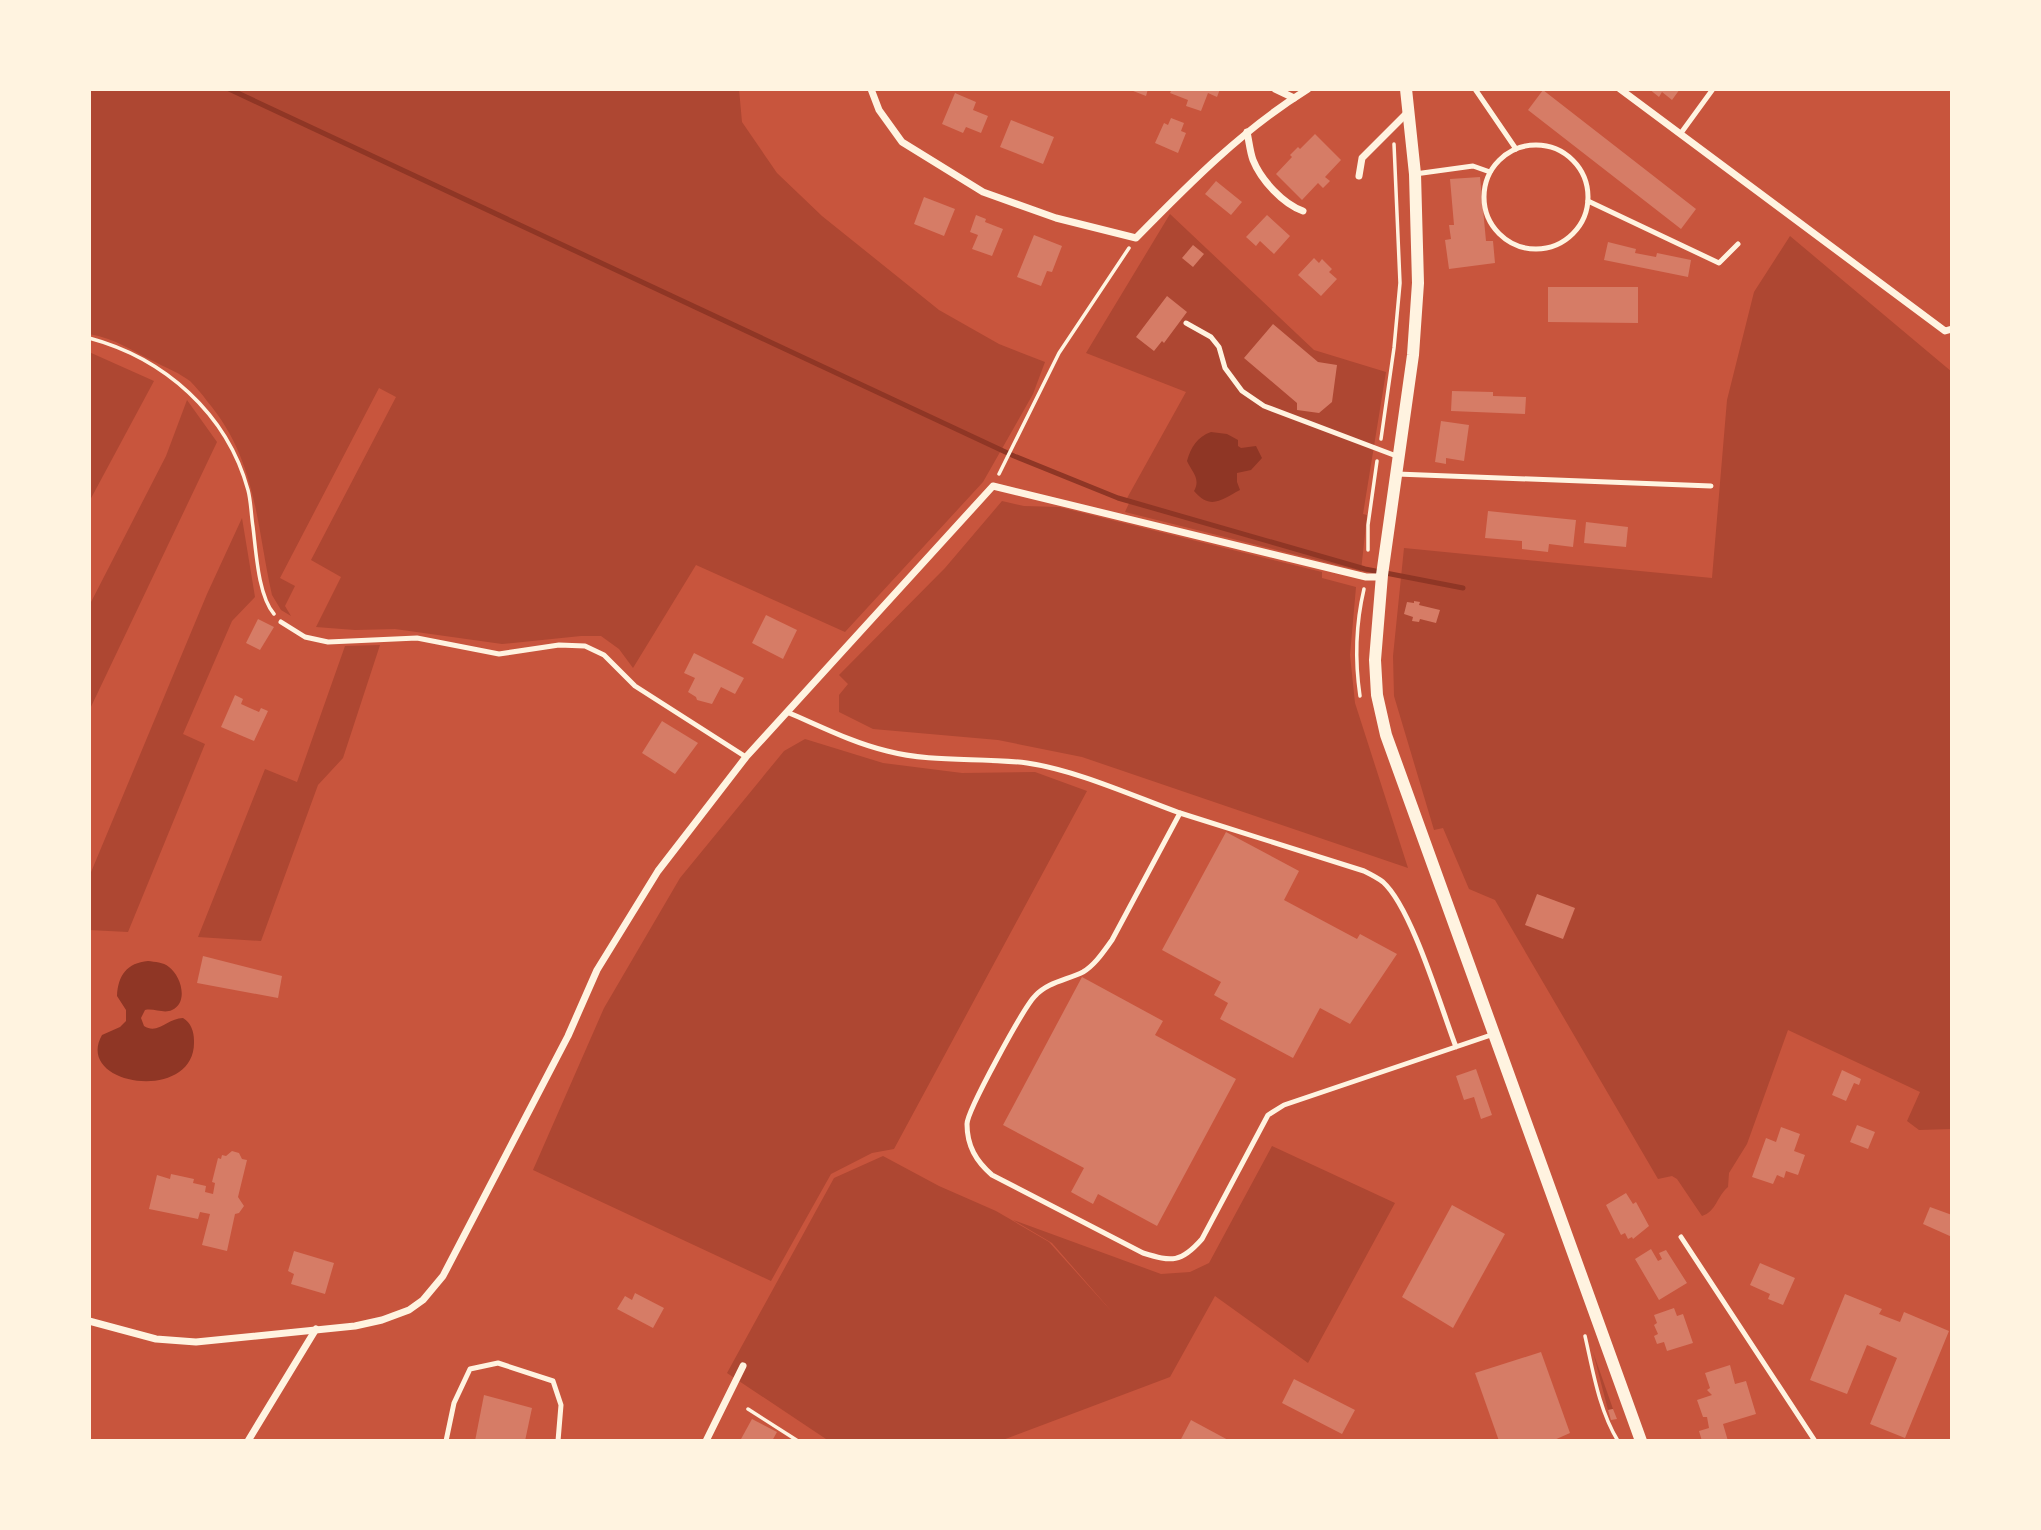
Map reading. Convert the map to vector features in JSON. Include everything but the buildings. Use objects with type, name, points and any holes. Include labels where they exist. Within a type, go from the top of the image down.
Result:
[{"type":"street","points":[[871,89],[879,110],[901,142],[983,192],[1056,218],[1136,237],[1210,163],[1247,132],[1308,89]]},
{"type":"street","points":[[1275,89],[1294,98]]},
{"type":"street","points":[[1406,89],[1416,174],[1418,295],[1413,355],[1383,572],[1375,660],[1377,695],[1386,734],[1641,1441]]},
{"type":"street","points":[[1620,89],[1950,332]]},
{"type":"street","points":[[1359,176],[1362,158],[1409,111]]},
{"type":"street","points":[[1247,132],[1252,159],[1263,178],[1292,207],[1303,211]]},
{"type":"street","points":[[89,1321],[156,1339],[196,1342],[355,1326],[382,1320],[410,1310],[436,1287],[568,1036],[597,970],[658,871],[746,757],[993,486],[1366,577],[1383,572]]},
{"type":"street","points":[[248,1441],[316,1329]]},
{"type":"street","points":[[706,1441],[743,1366]]},
{"type":"lane","points":[[1475,89],[1516,149]]},
{"type":"lane","points":[[1681,133],[1713,89]]},
{"type":"lane","points":[[1533,145],[1551,147],[1567,154],[1579,167],[1587,183],[1588,201],[1584,218],[1575,232],[1562,242],[1546,248],[1513,244],[1500,234],[1490,220],[1485,196],[1490,172],[1501,158],[1516,149],[1533,145]]},
{"type":"lane","points":[[1416,174],[1473,166],[1490,172]]},
{"type":"lane","points":[[1588,201],[1719,263],[1738,244]]},
{"type":"lane","points":[[1186,323],[1211,337],[1219,347],[1225,368],[1242,391],[1264,406],[1399,457]]},
{"type":"lane","points":[[1397,474],[1711,486]]},
{"type":"lane","points":[[281,622],[306,637],[328,642],[417,638],[499,654],[559,645],[585,646],[604,655],[635,686],[746,757]]},
{"type":"lane","points":[[787,712],[888,752],[937,759],[1026,763],[1046,767],[1364,871],[1382,882],[1396,899],[1413,934],[1456,1047]]},
{"type":"lane","points":[[1180,813],[1101,956],[1086,970],[1049,985],[1034,996],[977,1095],[967,1121],[968,1141],[977,1161],[992,1175],[1143,1253],[1168,1261],[1188,1255],[1202,1239],[1268,1115],[1284,1105],[1494,1034]]},
{"type":"lane","points":[[1681,1237],[1815,1441]]},
{"type":"lane","points":[[446,1441],[454,1403],[470,1369],[498,1363],[553,1381],[561,1405],[558,1441]]},
{"type":"path","points":[[1368,552],[1368,524],[1394,348],[1400,283],[1393,127]]},
{"type":"path","points":[[1007,460],[1059,353],[1136,237]]},
{"type":"path","points":[[89,338],[119,346],[162,370],[194,396],[215,422],[235,455],[248,490],[260,574],[269,607],[281,622]]},
{"type":"path","points":[[748,1409],[798,1441]]},
{"type":"shaded area","points":[[89,89],[739,89],[742,122],[777,173],[822,216],[939,310],[999,344],[1045,362],[1033,394],[983,482],[845,632],[696,565],[633,668],[619,649],[601,636],[502,644],[395,629],[316,627],[341,577],[311,560],[396,397],[379,388],[280,578],[295,586],[285,606],[291,616],[281,610],[272,595],[252,494],[236,446],[223,423],[186,378],[116,342],[89,334]]},
{"type":"shaded area","points":[[1170,214],[1314,350],[1386,372],[1363,514],[1367,515],[1361,571],[1125,512],[1130,501],[1126,500],[1186,392],[1086,353]]},
{"type":"shaded area","points":[[1790,236],[1952,372],[1952,1129],[1919,1130],[1907,1121],[1920,1092],[1788,1030],[1747,1144],[1729,1173],[1728,1187],[1710,1211],[1702,1216],[1677,1179],[1672,1176],[1658,1179],[1495,900],[1469,889],[1443,828],[1434,830],[1394,696],[1393,656],[1404,548],[1712,578],[1727,400],[1754,292]]},
{"type":"shaded area","points":[[89,352],[154,381],[89,502]]},
{"type":"shaded area","points":[[187,400],[217,442],[89,711],[89,606],[166,456]]},
{"type":"shaded area","points":[[1211,432],[1227,434],[1238,440],[1238,446],[1241,448],[1256,446],[1262,458],[1251,470],[1237,473],[1240,490],[1222,500],[1211,502],[1194,491],[1196,479],[1187,461],[1195,443]]},
{"type":"shaded area","points":[[1002,501],[1024,506],[1059,507],[1322,572],[1322,578],[1356,587],[1350,655],[1355,703],[1408,868],[1082,757],[998,740],[873,729],[839,712],[839,695],[848,684],[839,675],[945,568]]},
{"type":"shaded area","points":[[242,518],[255,597],[232,621],[183,734],[205,744],[128,932],[89,930],[89,877],[207,594]]},
{"type":"shaded area","points":[[380,645],[343,758],[318,785],[261,941],[198,937],[265,769],[297,782],[345,646]]},
{"type":"shaded area","points":[[805,739],[883,763],[962,773],[1035,772],[1087,791],[894,1149],[872,1153],[831,1174],[771,1281],[533,1170],[604,1008],[680,878],[784,751]]},
{"type":"shaded area","points":[[148,961],[164,964],[173,971],[180,982],[182,995],[172,1010],[145,1010],[141,1018],[144,1026],[154,1029],[183,1018],[192,1028],[194,1041],[189,1061],[176,1074],[158,1080],[138,1081],[119,1076],[104,1066],[98,1052],[102,1035],[120,1027],[126,1021],[126,1010],[117,996],[122,976],[134,964]]},
{"type":"shaded area","points":[[1272,1146],[1395,1203],[1308,1363],[1215,1296],[1170,1377],[1000,1441],[829,1441],[727,1373],[834,1178],[883,1156],[939,1186],[996,1211],[1049,1242],[1113,1313],[1052,1243],[1013,1220],[1161,1274],[1190,1272],[1209,1263]]},
{"type":"shaded area","points":[[1593,1352],[1613,1409],[1608,1410]]},
{"type":"waterway","points":[[229,89],[1014,456],[1118,498],[1365,569],[1463,588]]}]
